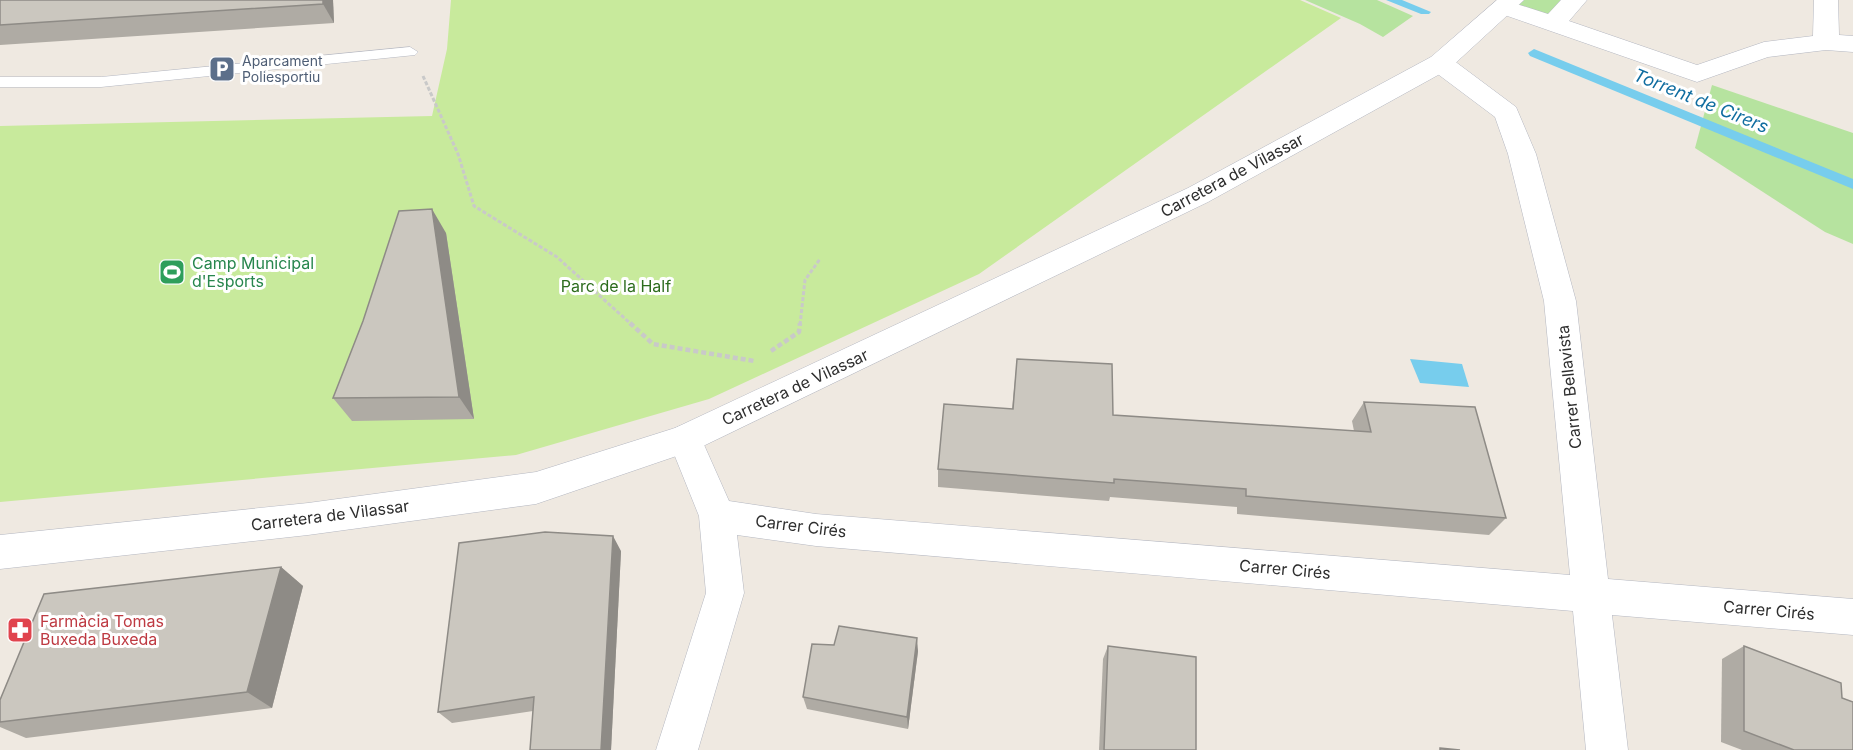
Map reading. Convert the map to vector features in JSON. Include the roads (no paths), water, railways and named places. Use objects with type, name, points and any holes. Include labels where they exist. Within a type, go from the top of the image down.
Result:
[{"type":"street","points":[[1553,23],[1575,0]]},
{"type":"street","points":[[1826,0],[1826,42]]},
{"type":"street","points":[[1508,4],[1553,23],[1697,74],[1764,50],[1826,42],[1853,44]]},
{"type":"street","name":"Carretera de Vilassar","points":[[0,552],[308,519],[536,489],[685,439],[1198,195],[1440,63],[1508,4]]},
{"type":"street","name":"Carrer Bellavista","points":[[1440,63],[1507,113],[1522,154],[1560,301],[1607,750]]},
{"type":"street","points":[[677,750],[725,592],[717,516],[685,439]]},
{"type":"street","name":"Carrer Cirés","points":[[717,516],[816,530],[1853,617]]},
{"type":"lane","points":[[0,82],[100,82],[410,52]]},
{"type":"water","points":[[1410,359],[1462,364],[1469,387],[1420,383]]},
{"type":"waterway","name":"Torrent de Cirers","points":[[1391,0],[1425,12]]},
{"type":"waterway","name":"Torrent de Cirers","points":[[1534,53],[1853,184]]},
{"type":"place","name":"Aparcament Poliesportiu","points":[[222,69]]},
{"type":"place","name":"Camp Municipal d'Esports","points":[[172,272]]},
{"type":"place","name":"Farmàcia Tomas Buxeda Buxeda","points":[[20,630]]},
{"type":"park label","name":"Parc de la Half","points":[[616,286]]}]
